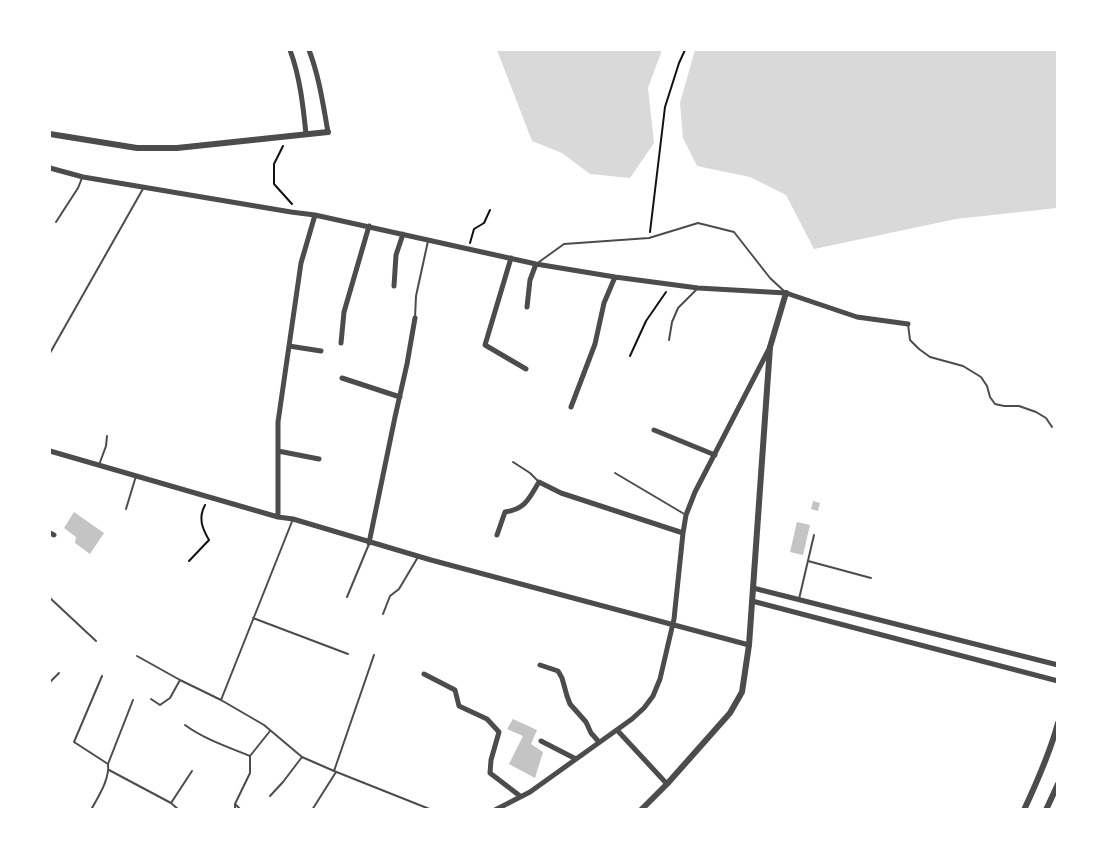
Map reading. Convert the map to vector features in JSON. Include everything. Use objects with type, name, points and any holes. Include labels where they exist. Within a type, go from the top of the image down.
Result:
[{"type":"street","points":[[290,50],[303,103],[306,134]]},
{"type":"street","points":[[50,134],[136,148],[177,148],[328,132],[314,63],[309,50]]},
{"type":"street","points":[[50,168],[83,177],[315,215],[537,264],[698,288],[786,293],[857,317],[908,324]]},
{"type":"street","points":[[278,517],[278,422],[301,263],[315,215]]},
{"type":"street","points":[[341,343],[344,312],[369,226]]},
{"type":"street","points":[[394,286],[396,255],[403,234]]},
{"type":"street","points":[[511,258],[485,345],[526,369]]},
{"type":"street","points":[[527,307],[530,280],[537,264]]},
{"type":"street","points":[[571,407],[595,344],[604,303],[615,277]]},
{"type":"street","points":[[495,810],[530,792],[617,730],[644,708],[653,696],[660,679],[673,624],[686,515],[695,492],[770,347],[786,293]]},
{"type":"street","points":[[369,543],[408,364],[415,318]]},
{"type":"street","points":[[289,346],[321,351]]},
{"type":"street","points":[[641,810],[730,713],[742,692],[749,645],[770,347]]},
{"type":"street","points":[[342,378],[400,397]]},
{"type":"street","points":[[654,430],[715,455]]},
{"type":"street","points":[[50,451],[278,517],[293,519],[369,543],[749,645]]},
{"type":"street","points":[[278,452],[319,459]]},
{"type":"street","points":[[497,535],[505,512],[524,506],[539,482],[561,493],[683,533]]},
{"type":"street","points":[[753,588],[1058,665]]},
{"type":"street","points":[[752,601],[1058,681]]},
{"type":"street","points":[[540,664],[560,674],[570,704],[599,742]]},
{"type":"street","points":[[424,674],[455,690],[459,706],[487,719],[499,732],[491,760],[490,773],[520,796]]},
{"type":"street","points":[[1024,810],[1056,739],[1058,723]]},
{"type":"street","points":[[617,730],[667,784]]},
{"type":"street","points":[[541,741],[576,759]]},
{"type":"street","points":[[1046,810],[1058,784]]},
{"type":"lane","points":[[56,222],[83,177]]},
{"type":"lane","points":[[50,353],[144,187]]},
{"type":"lane","points":[[537,264],[564,244],[649,238],[698,223],[734,232],[770,278],[786,293]]},
{"type":"lane","points":[[415,318],[416,296],[429,239]]},
{"type":"lane","points":[[669,340],[672,322],[678,308],[698,288]]},
{"type":"lane","points":[[908,324],[910,340],[919,349],[930,357],[963,366],[981,377],[995,404],[1019,406],[1036,412],[1046,418],[1052,427]]},
{"type":"lane","points":[[99,465],[107,436]]},
{"type":"lane","points":[[513,462],[539,482]]},
{"type":"lane","points":[[615,473],[686,515]]},
{"type":"lane","points":[[126,509],[136,476]]},
{"type":"lane","points":[[221,700],[293,519]]},
{"type":"lane","points":[[799,599],[814,535]]},
{"type":"lane","points":[[347,597],[369,543]]},
{"type":"lane","points":[[382,614],[390,596],[399,589],[418,556]]},
{"type":"lane","points":[[808,561],[871,578]]},
{"type":"lane","points":[[50,598],[96,641]]},
{"type":"lane","points":[[253,618],[348,654]]},
{"type":"lane","points":[[312,810],[335,771],[374,654]]},
{"type":"lane","points":[[137,656],[264,725],[302,757],[356,781],[432,810]]},
{"type":"lane","points":[[50,682],[59,673]]},
{"type":"lane","points":[[102,676],[74,742],[108,764]]},
{"type":"lane","points":[[151,699],[160,705],[170,698],[180,680]]},
{"type":"lane","points":[[91,810],[109,770],[108,764],[133,700]]},
{"type":"lane","points":[[185,725],[208,738],[250,756]]},
{"type":"lane","points":[[235,810],[235,804],[250,773],[250,756],[270,731]]},
{"type":"lane","points":[[270,796],[302,757]]},
{"type":"lane","points":[[109,770],[171,803],[179,810]]},
{"type":"lane","points":[[171,803],[192,771]]},
{"type":"lane","points":[[235,804],[242,810]]},
{"type":"path","points":[[649,238],[665,108],[685,50]]},
{"type":"path","points":[[284,144],[274,165],[274,184],[299,213]]},
{"type":"path","points":[[468,248],[474,229],[484,223],[490,210]]},
{"type":"path","points":[[630,356],[646,321],[671,284]]},
{"type":"path","points":[[189,561],[209,540],[201,526],[202,510],[209,497]]},
{"type":"shaded area","points":[[497,50],[662,50],[648,88],[654,143],[630,178],[590,174],[562,153],[532,141]]},
{"type":"shaded area","points":[[695,50],[1057,50],[1057,208],[956,219],[814,249],[786,195],[750,177],[697,166],[683,138],[680,103]]},
{"type":"building","points":[[813,501],[820,503],[818,511],[811,509]]},
{"type":"building","points":[[74,512],[104,533],[90,554],[75,543],[76,537],[64,528]]},
{"type":"building","points":[[797,522],[810,525],[803,555],[790,552]]},
{"type":"building","points":[[513,719],[537,730],[531,744],[543,752],[535,778],[509,764],[523,736],[507,729]]}]
